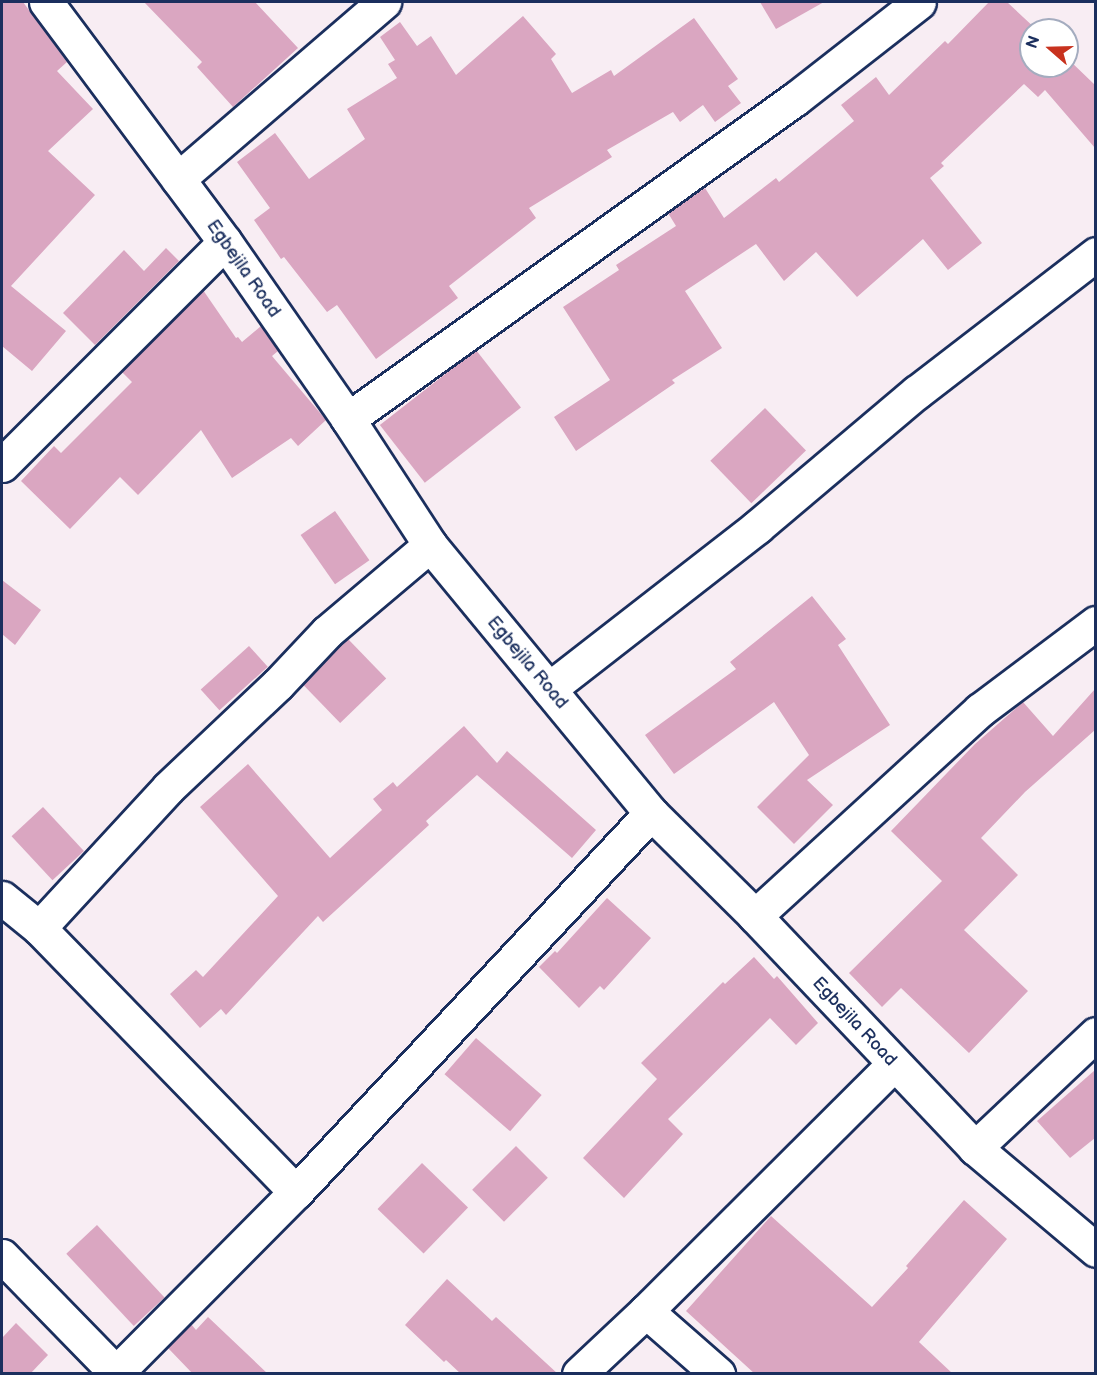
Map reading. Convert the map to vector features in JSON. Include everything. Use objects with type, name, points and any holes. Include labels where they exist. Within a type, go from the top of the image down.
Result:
[{"type":"street","name":"Egbejila Road","points":[[46,2],[225,242],[348,418],[430,545],[651,813],[755,916],[975,1148],[1095,1250]]},
{"type":"street","points":[[178,179],[384,2]]},
{"type":"street","points":[[348,418],[795,99],[919,2]]},
{"type":"street","points":[[2,465],[225,242]]},
{"type":"street","points":[[549,689],[758,527],[916,392],[1095,254]]},
{"type":"street","points":[[39,928],[168,788],[278,684],[327,632],[430,545]]},
{"type":"street","points":[[755,916],[981,710],[1095,623]]},
{"type":"street","points":[[2,1256],[116,1373],[296,1192],[651,813]]},
{"type":"street","points":[[2,898],[39,928],[296,1192]]},
{"type":"street","points":[[975,1148],[1095,1034]]},
{"type":"street","points":[[579,1374],[894,1064]]},
{"type":"street","points":[[645,1311],[718,1374]]},
{"type":"building","points":[[2,2],[23,2],[67,62],[57,71],[93,109],[48,151],[95,195],[11,286],[66,331],[32,371],[2,346]]},
{"type":"building","points":[[144,2],[255,2],[298,48],[233,107],[197,67],[202,62]]},
{"type":"building","points":[[760,2],[824,2],[776,29]]},
{"type":"building","points":[[989,2],[1007,2],[1024,18],[1019,18],[1019,78],[1079,78],[1079,70],[1095,85],[1095,148],[1045,90],[1038,97],[1024,84],[941,163],[944,166],[930,178],[982,243],[948,270],[923,239],[857,297],[816,252],[784,281],[756,244],[685,291],[722,348],[672,380],[675,383],[576,451],[554,417],[610,380],[563,307],[619,270],[616,265],[676,226],[668,213],[705,188],[724,218],[776,178],[779,182],[854,121],[841,105],[876,77],[889,95],[945,41],[948,44]]},
{"type":"building","points":[[523,16],[556,54],[551,59],[572,93],[611,70],[614,76],[694,18],[738,79],[728,86],[741,103],[715,122],[703,105],[680,122],[673,112],[607,150],[612,157],[529,208],[536,218],[449,286],[458,298],[376,359],[337,305],[327,312],[284,257],[281,259],[254,220],[270,208],[237,162],[275,133],[309,179],[365,139],[347,109],[397,78],[388,64],[395,60],[380,37],[400,22],[417,46],[431,36],[456,75]]},
{"type":"building","points":[[166,248],[179,261],[95,345],[63,313],[124,250],[144,271]]},
{"type":"building","points":[[203,290],[236,338],[238,337],[242,342],[261,326],[278,351],[272,356],[326,420],[298,446],[291,438],[232,478],[201,430],[138,495],[120,477],[70,529],[21,481],[54,446],[61,453],[132,382],[122,372]]},
{"type":"building","points":[[476,350],[521,408],[425,483],[380,425]]},
{"type":"building","points":[[765,408],[806,450],[751,503],[710,461]]},
{"type":"building","points":[[335,511],[369,560],[335,584],[301,535]]},
{"type":"building","points":[[2,580],[41,610],[15,645],[2,634]]},
{"type":"building","points":[[812,596],[846,639],[838,645],[890,725],[807,780],[833,805],[794,844],[757,807],[809,755],[774,702],[674,774],[645,735],[736,669],[730,662]]},
{"type":"building","points":[[348,639],[386,679],[340,723],[302,683]]},
{"type":"building","points":[[249,646],[268,667],[219,710],[201,689]]},
{"type":"building","points":[[1095,689],[1095,730],[1025,792],[981,838],[1018,875],[964,930],[1028,991],[969,1053],[901,988],[882,1007],[849,973],[942,881],[891,831],[975,744],[1023,702],[1053,736]]},
{"type":"building","points":[[464,726],[497,763],[507,751],[596,830],[572,858],[477,775],[426,821],[429,825],[323,922],[318,916],[226,1015],[221,1009],[200,1028],[170,994],[196,970],[203,977],[278,896],[200,807],[248,764],[330,858],[382,810],[373,799],[393,782],[397,787]]},
{"type":"building","points":[[43,807],[84,851],[52,880],[12,836]]},
{"type":"building","points":[[607,898],[651,938],[604,990],[600,986],[579,1008],[539,967],[555,951],[557,953]]},
{"type":"building","points":[[754,957],[774,979],[777,976],[818,1023],[796,1045],[770,1018],[668,1119],[683,1134],[624,1198],[583,1158],[657,1079],[641,1063],[723,982],[725,984]]},
{"type":"building","points":[[476,1038],[542,1095],[510,1131],[445,1074]]},
{"type":"building","points":[[1095,1070],[1095,1138],[1070,1158],[1037,1121]]},
{"type":"building","points":[[516,1146],[548,1178],[504,1222],[472,1190]]},
{"type":"building","points":[[422,1163],[468,1207],[424,1253],[378,1209]]},
{"type":"building","points":[[964,1200],[1007,1239],[919,1342],[953,1374],[755,1374],[686,1311],[771,1216],[872,1307],[908,1268],[906,1266]]},
{"type":"building","points":[[97,1225],[165,1297],[134,1326],[66,1254]]},
{"type":"building","points":[[447,1279],[492,1321],[496,1317],[558,1374],[461,1374],[446,1360],[444,1362],[405,1325]]},
{"type":"building","points":[[208,1317],[268,1374],[193,1374],[168,1348],[191,1324],[196,1330]]},
{"type":"building","points":[[16,1323],[48,1355],[30,1374],[2,1374],[2,1338]]}]
